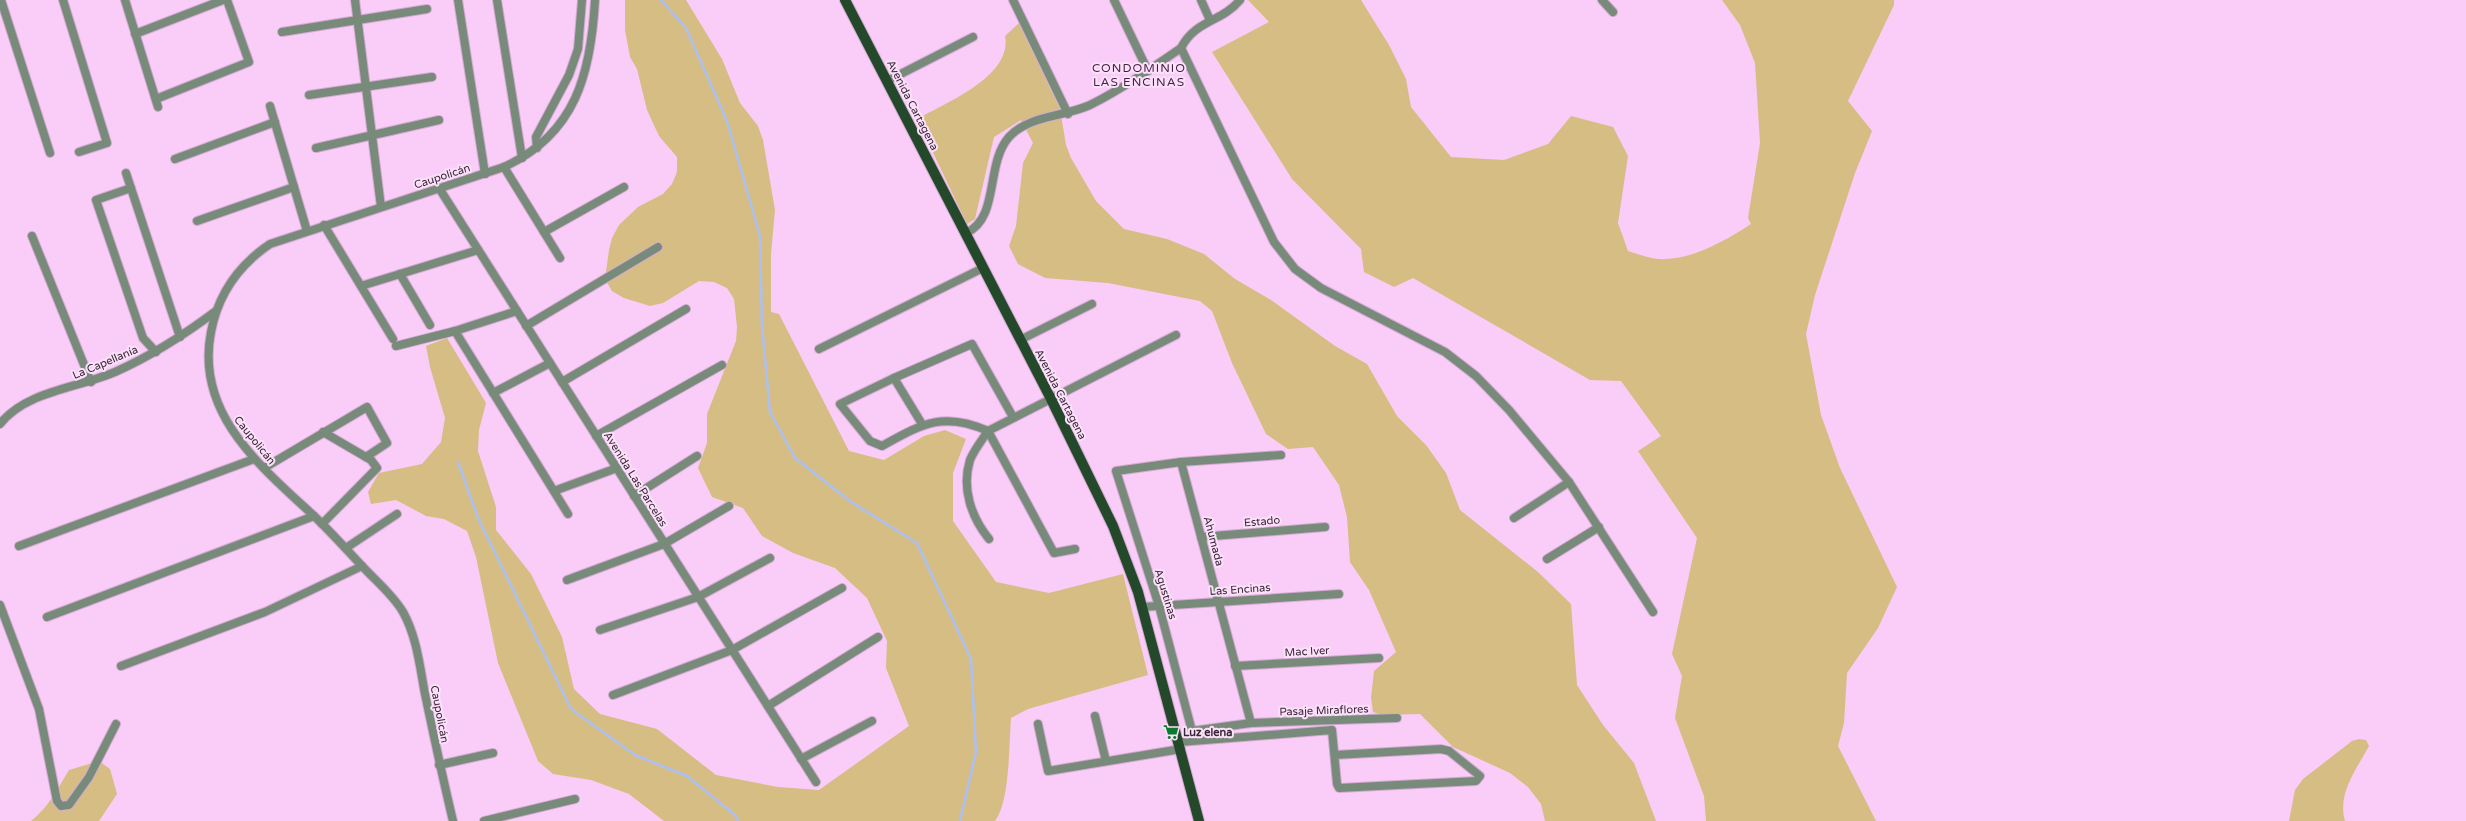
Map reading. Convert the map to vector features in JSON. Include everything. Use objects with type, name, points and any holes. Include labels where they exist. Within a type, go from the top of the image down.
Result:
[{"type":"main road","name":"Avenida Cartagena","points":[[845,0],[1051,399],[1113,526],[1142,607],[1180,745],[1199,821]]},
{"type":"street","points":[[2,0],[50,153]]},
{"type":"street","points":[[63,0],[107,142],[79,152]]},
{"type":"street","points":[[125,0],[158,107]]},
{"type":"street","points":[[135,34],[223,0]]},
{"type":"street","points":[[156,99],[249,62],[227,0]]},
{"type":"street","points":[[355,0],[380,207]]},
{"type":"street","points":[[458,0],[485,174]]},
{"type":"street","points":[[497,0],[522,158]]},
{"type":"street","points":[[536,148],[536,137],[570,75],[578,50],[582,0]]},
{"type":"street","name":"Caupolicán","points":[[453,821],[439,765],[414,641],[408,622],[392,597],[314,516],[254,459],[229,427],[213,390],[208,350],[216,311],[227,288],[250,259],[270,244],[324,225],[485,174],[522,158],[536,148],[562,122],[579,90],[588,59],[595,0]]},
{"type":"street","points":[[1013,0],[1068,114]]},
{"type":"street","points":[[1114,0],[1148,71]]},
{"type":"street","points":[[1201,0],[1210,20]]},
{"type":"street","points":[[966,233],[975,228],[983,219],[997,158],[1009,136],[1030,122],[1068,114],[1090,105],[1148,71],[1181,48],[1192,31],[1210,20],[1224,14],[1240,0]]},
{"type":"street","points":[[1602,0],[1613,12]]},
{"type":"street","points":[[282,32],[427,9]]},
{"type":"street","points":[[887,81],[973,37]]},
{"type":"street","points":[[1181,48],[1268,232],[1287,260],[1303,276],[1320,288],[1444,352],[1461,363],[1509,410],[1569,482],[1653,612]]},
{"type":"street","points":[[309,95],[432,77]]},
{"type":"street","points":[[270,106],[307,231]]},
{"type":"street","points":[[316,148],[439,120]]},
{"type":"street","points":[[175,159],[275,122]]},
{"type":"street","points":[[504,167],[560,258]]},
{"type":"street","points":[[126,173],[180,337]]},
{"type":"street","points":[[197,221],[294,187]]},
{"type":"street","points":[[544,232],[624,187]]},
{"type":"street","points":[[131,188],[96,200],[143,338],[156,352]]},
{"type":"street","name":"Avenida Las Parcelas","points":[[439,188],[816,782]]},
{"type":"street","points":[[324,225],[394,343],[455,331],[517,311]]},
{"type":"street","points":[[32,236],[91,382]]},
{"type":"street","points":[[526,326],[658,247]]},
{"type":"street","points":[[361,286],[478,250]]},
{"type":"street","points":[[819,349],[984,268]]},
{"type":"street","points":[[400,274],[430,325]]},
{"type":"street","points":[[1020,340],[1092,304]]},
{"type":"street","points":[[562,382],[686,309]]},
{"type":"street","name":"La Capellanía","points":[[0,424],[16,409],[34,399],[91,382],[156,352],[216,311]]},
{"type":"street","points":[[455,331],[568,514]]},
{"type":"street","points":[[989,540],[973,514],[967,488],[971,459],[988,431],[1176,335]]},
{"type":"street","points":[[1013,417],[972,344],[894,378],[840,404],[870,441],[882,446],[922,424],[953,421],[971,424],[988,431],[1054,553],[1075,549]]},
{"type":"street","points":[[493,393],[550,363]]},
{"type":"street","points":[[596,436],[722,366]]},
{"type":"street","points":[[894,378],[922,424]]},
{"type":"street","points":[[264,468],[367,407],[387,443],[366,457]]},
{"type":"street","points":[[322,524],[373,474],[376,465],[366,457],[323,432]]},
{"type":"street","points":[[1181,462],[1281,455]]},
{"type":"street","points":[[634,496],[697,456]]},
{"type":"street","points":[[19,546],[254,459]]},
{"type":"street","name":"Ahumada","points":[[1181,462],[1251,723]]},
{"type":"street","name":"Agustinas","points":[[1181,462],[1116,471],[1159,606],[1192,731],[1251,723]]},
{"type":"street","points":[[554,491],[617,468]]},
{"type":"street","points":[[1514,518],[1569,482]]},
{"type":"street","points":[[567,580],[664,544],[729,506]]},
{"type":"street","points":[[346,548],[397,514]]},
{"type":"street","points":[[46,617],[314,516]]},
{"type":"street","name":"Estado","points":[[1201,537],[1324,527]]},
{"type":"street","points":[[1547,559],[1599,527]]},
{"type":"street","points":[[600,630],[698,597],[770,558]]},
{"type":"street","points":[[121,666],[265,612],[362,566]]},
{"type":"street","points":[[613,695],[732,650],[842,588]]},
{"type":"street","name":"Las Encinas","points":[[1142,607],[1339,594]]},
{"type":"street","points":[[0,605],[37,703],[57,801],[61,806],[69,805],[86,782],[116,724]]},
{"type":"street","points":[[768,706],[878,637]]},
{"type":"street","name":"Mac Iver","points":[[1236,666],[1379,658]]},
{"type":"street","points":[[1095,716],[1106,761]]},
{"type":"street","name":"Pasaje Miraflores","points":[[1251,723],[1397,718]]},
{"type":"street","points":[[801,759],[872,721]]},
{"type":"street","points":[[1038,724],[1048,771],[1106,761],[1180,745],[1332,730],[1337,784],[1343,789],[1476,781],[1480,776],[1449,751],[1441,749],[1335,755]]},
{"type":"street","points":[[439,765],[493,753]]},
{"type":"street","points":[[484,821],[575,799]]},
{"type":"shaded area","points":[[625,0],[686,0],[722,59],[740,103],[758,126],[763,140],[775,210],[771,254],[771,312],[779,314],[849,451],[884,460],[924,436],[945,430],[966,439],[953,473],[953,521],[996,582],[1049,593],[1123,574],[1148,675],[1028,709],[1011,718],[1008,772],[1004,800],[995,821],[664,821],[629,794],[591,780],[553,774],[538,761],[498,663],[476,557],[467,531],[444,519],[426,516],[396,500],[371,504],[368,492],[379,473],[422,464],[441,442],[445,418],[430,367],[426,346],[447,338],[486,403],[479,430],[478,451],[496,507],[496,530],[531,574],[562,637],[574,689],[600,714],[657,729],[716,775],[778,787],[819,790],[909,726],[886,668],[887,641],[867,598],[835,568],[793,553],[762,536],[743,508],[712,497],[698,468],[707,443],[707,414],[736,341],[737,327],[734,299],[727,288],[714,282],[699,281],[663,303],[650,306],[624,298],[612,291],[605,279],[612,238],[619,225],[638,207],[663,194],[672,184],[677,172],[677,157],[659,136],[647,110],[637,69],[630,57],[625,30]]},
{"type":"shaded area","points":[[1248,0],[1361,0],[1389,45],[1406,79],[1411,107],[1451,157],[1504,160],[1548,144],[1571,116],[1613,127],[1628,156],[1618,223],[1628,251],[1646,257],[1670,259],[1682,257],[1707,249],[1751,224],[1748,218],[1760,143],[1755,63],[1740,25],[1722,0],[1894,0],[1894,5],[1848,101],[1872,131],[1855,173],[1815,295],[1806,334],[1821,415],[1840,468],[1897,587],[1878,628],[1847,673],[1844,723],[1838,746],[1876,821],[1706,821],[1704,796],[1675,718],[1682,676],[1672,654],[1697,538],[1638,451],[1661,436],[1621,381],[1590,380],[1413,278],[1394,287],[1364,272],[1361,249],[1292,179],[1212,52],[1269,22]]},
{"type":"shaded area","points":[[1019,23],[1060,109],[1066,145],[1071,158],[1096,201],[1124,229],[1167,239],[1204,254],[1235,279],[1271,300],[1335,346],[1367,364],[1397,416],[1426,445],[1446,473],[1460,510],[1538,572],[1571,604],[1577,685],[1603,725],[1634,763],[1656,821],[1545,821],[1541,804],[1528,787],[1510,773],[1453,747],[1420,714],[1383,715],[1373,712],[1371,698],[1374,671],[1396,652],[1369,590],[1350,562],[1347,517],[1339,485],[1313,447],[1288,449],[1266,434],[1232,363],[1212,311],[1200,301],[1108,283],[1045,278],[1018,264],[1009,246],[1016,226],[1023,163],[1033,143],[1021,120],[994,137],[975,219],[967,224],[917,119],[960,96],[988,76],[999,64],[1005,50],[1005,36]]},
{"type":"shaded area","points":[[2359,739],[2366,740],[2369,746],[2349,782],[2344,801],[2343,811],[2345,821],[2289,821],[2295,790],[2303,779],[2352,741]]},
{"type":"shaded area","points":[[99,761],[110,769],[117,794],[99,821],[31,821],[48,804],[69,770]]},
{"type":"waterway","points":[[661,0],[686,28],[727,121],[760,236],[762,326],[770,412],[795,458],[851,502],[917,543],[971,659],[976,752],[960,821]]},
{"type":"waterway","points":[[458,462],[478,518],[571,709],[635,755],[687,776],[735,815],[738,821]]},
{"type":"place","name":"Luz elena","points":[[1171,732]]},
{"type":"district","name":"CONDOMINIO LAS ENCINAS","points":[[1139,75]]}]
